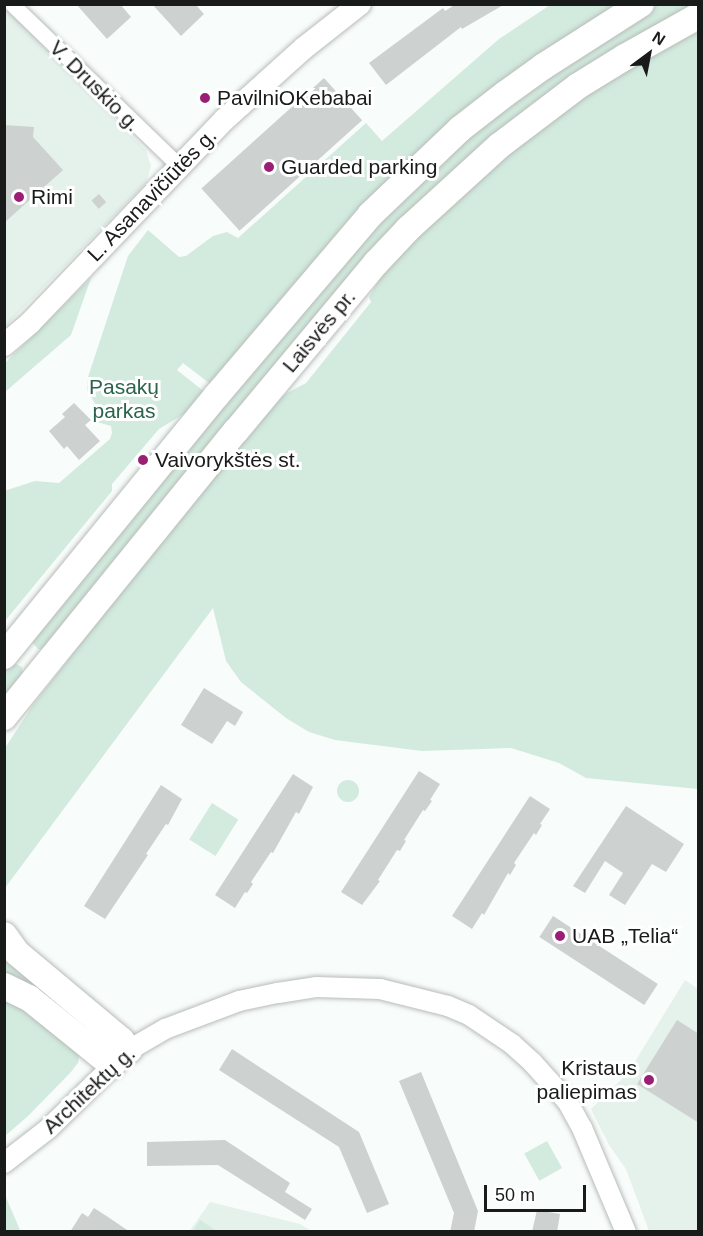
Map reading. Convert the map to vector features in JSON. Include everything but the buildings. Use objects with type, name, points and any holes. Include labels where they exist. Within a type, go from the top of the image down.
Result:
[{"type":"main road","name":"L. Asanavičiūtės g.","points":[[4,345],[30,323],[179,166],[258,88],[360,4]]},
{"type":"main road","name":"Laisvės pr.","points":[[4,656],[217,395],[370,215],[460,129],[544,66],[641,4]]},
{"type":"main road","name":"Laisvės pr.","points":[[4,717],[236,431],[376,263],[408,229],[499,146],[554,104],[625,57],[699,16]]},
{"type":"main road","points":[[4,738],[56,653]]},
{"type":"main road","points":[[4,936],[17,953],[121,1040],[120,1058]]},
{"type":"main road","points":[[4,986],[29,998],[120,1058]]},
{"type":"street","name":"V. Druskio g.","points":[[12,4],[179,166]]},
{"type":"street","name":"Architektų g.","points":[[4,1163],[48,1129],[120,1058],[165,1029],[239,1000],[316,987],[380,989],[448,1006],[469,1015],[512,1044],[532,1062],[567,1101],[597,1157],[626,1232]]},
{"type":"shaded area","points":[[5,8],[146,150],[151,166],[146,183],[5,327]]},
{"type":"shaded area","points":[[685,980],[698,989],[698,1231],[649,1231],[626,1169],[609,1145],[591,1109],[628,1073]]},
{"type":"shaded area","points":[[210,1202],[300,1224],[311,1231],[189,1232]]},
{"type":"green space","name":"Pasakų parkas","points":[[550,5],[615,5],[591,25],[529,66],[213,386],[183,363],[177,370],[206,393],[187,412],[159,429],[112,484],[112,491],[5,621],[4,491],[35,481],[59,483],[110,439],[111,426],[97,422],[94,414],[97,407],[87,390],[88,377],[128,256],[148,230],[179,257],[186,256],[213,236],[227,232],[238,238],[366,123],[382,141],[499,39]]},
{"type":"green space","points":[[658,5],[698,5],[497,136],[43,649],[38,649],[31,641],[368,229],[462,140],[607,34]]},
{"type":"green space","points":[[698,33],[698,789],[586,778],[559,763],[511,748],[422,751],[335,740],[309,732],[286,718],[241,682],[226,661],[213,608],[5,888],[5,748],[33,705],[265,410],[287,393],[306,383],[371,302],[369,297],[391,260],[467,186],[567,107],[677,39]]},
{"type":"green space","points":[[91,278],[71,335],[5,392],[5,363]]},
{"type":"green space","points":[[14,663],[22,667],[23,674],[4,700],[4,668]]},
{"type":"green space","points":[[344,780],[352,780],[359,787],[359,795],[352,802],[344,802],[337,795],[337,787]]},
{"type":"green space","points":[[212,803],[238,819],[216,856],[189,839]]},
{"type":"green space","points":[[4,948],[100,1032],[95,1037],[5,974]]},
{"type":"green space","points":[[5,993],[81,1048],[78,1063],[71,1072],[5,1136]]},
{"type":"green space","points":[[547,1141],[562,1168],[539,1181],[524,1154]]},
{"type":"green space","points":[[5,1195],[20,1230],[21,1231],[5,1231]]},
{"type":"green space","points":[[200,1220],[217,1231],[193,1231]]},
{"type":"place","name":"PavilniOKebabai","points":[[205,98]]},
{"type":"place","name":"Guarded parking","points":[[269,167]]},
{"type":"place","name":"Rimi","points":[[19,197]]},
{"type":"place","name":"Vaivorykštės st.","points":[[143,460]]},
{"type":"place","name":"UAB „Telia“","points":[[560,936]]},
{"type":"place","name":"Kristaus paliepimas","points":[[649,1080]]}]
